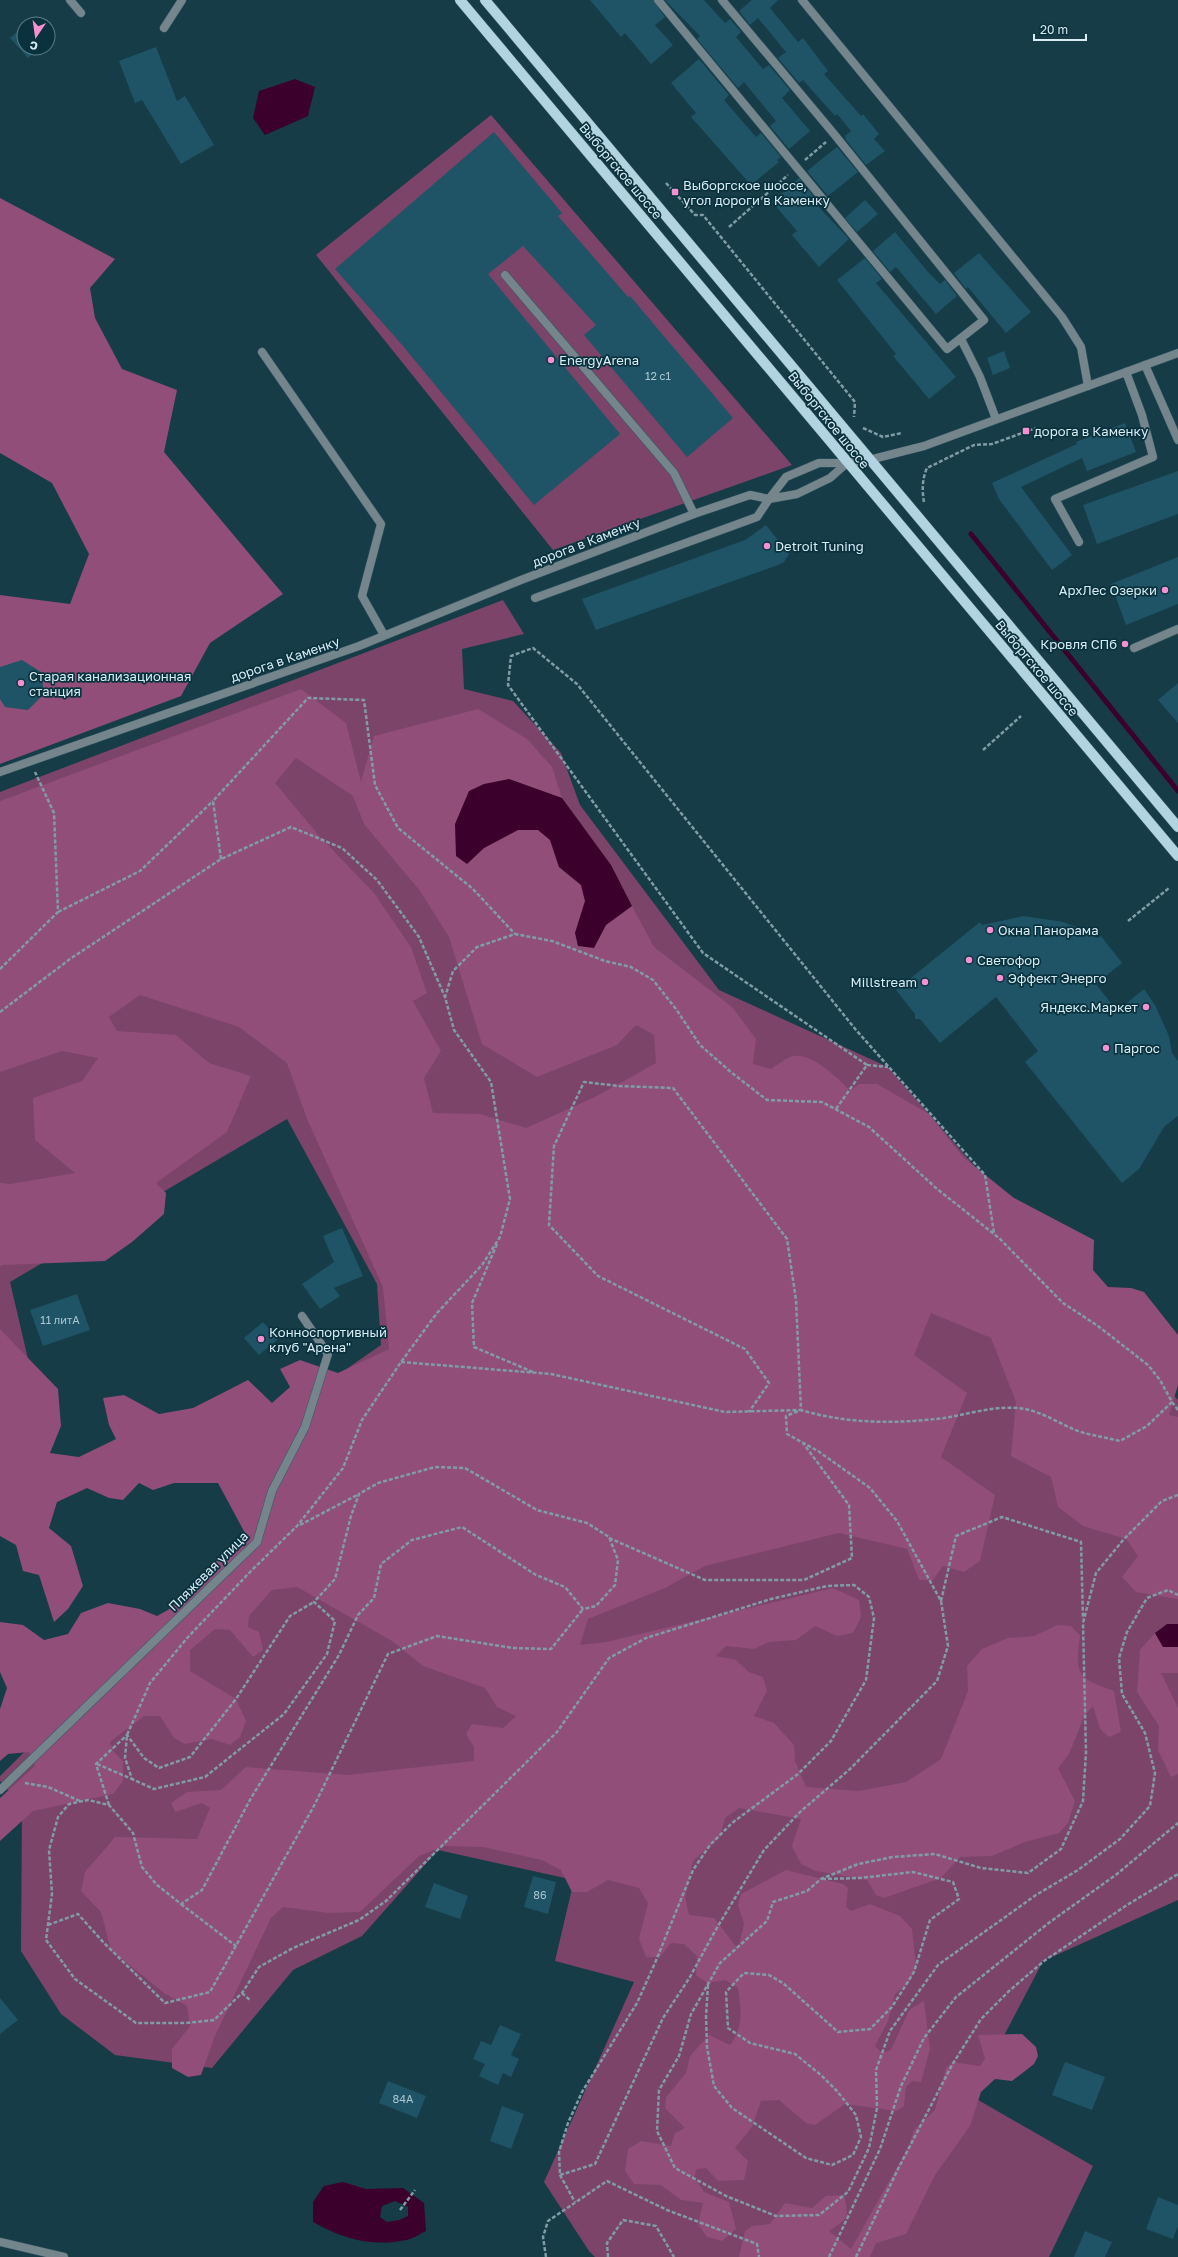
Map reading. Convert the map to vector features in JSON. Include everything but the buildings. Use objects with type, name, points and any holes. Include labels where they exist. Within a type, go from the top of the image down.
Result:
[{"type":"main road","name":"Выборгское шоссе","points":[[460,0],[1178,856]]},
{"type":"main road","name":"Выборгское шоссе","points":[[485,0],[1178,828]]},
{"type":"street","points":[[70,0],[81,13]]},
{"type":"street","points":[[164,28],[182,0]]},
{"type":"street","points":[[658,0],[795,168],[947,349],[984,320],[834,134],[722,0]]},
{"type":"street","points":[[802,0],[1062,317],[1081,347],[1088,386]]},
{"type":"street","points":[[506,275],[674,473],[694,514]]},
{"type":"street","points":[[961,339],[980,377],[996,419]]},
{"type":"street","points":[[262,352],[381,524],[362,596],[384,635]]},
{"type":"street","points":[[535,598],[757,517],[786,477],[818,463],[847,463],[869,460],[924,446],[1178,353]]},
{"type":"street","points":[[1145,365],[1178,440]]},
{"type":"street","points":[[1079,542],[1055,499],[1153,457],[1142,415],[1126,372]]},
{"type":"street","points":[[769,499],[797,494],[830,478],[847,463]]},
{"type":"street","name":"дорога в Каменку","points":[[0,772],[359,646],[694,514],[750,495],[769,499]]},
{"type":"street","points":[[1134,648],[1178,629]]},
{"type":"street","name":"Пляжевая улица","points":[[0,1790],[257,1542],[272,1491],[305,1427],[328,1354],[302,1316]]},
{"type":"street","points":[[0,2242],[64,2257]]},
{"type":"path","points":[[729,227],[834,134]]},
{"type":"path","points":[[666,183],[695,215],[703,215],[855,402],[852,415],[857,421]]},
{"type":"path","points":[[860,425],[872,434],[883,437],[902,433]]},
{"type":"path","points":[[929,508],[924,502],[922,489],[927,468],[974,445],[992,444],[1036,428]]},
{"type":"path","points":[[888,1067],[867,1065],[704,953],[508,685],[511,656],[533,648],[577,684],[856,1030],[985,1175],[994,1234]]},
{"type":"path","points":[[0,969],[58,912],[140,871],[214,801],[308,698],[364,700],[376,785],[398,828],[473,889],[515,934]]},
{"type":"path","points":[[983,750],[1021,716]]},
{"type":"path","points":[[30,761],[54,813],[58,912]]},
{"type":"path","points":[[214,801],[221,859]]},
{"type":"path","points":[[0,1012],[70,959],[221,859],[291,827],[342,848],[377,880],[419,937],[445,997],[454,1030],[491,1082],[510,1199],[500,1237],[472,1303],[474,1347],[536,1373]]},
{"type":"path","points":[[1128,921],[1169,888]]},
{"type":"path","points":[[445,997],[453,971],[477,947],[515,934],[552,941],[605,961],[630,967],[653,980],[676,1009],[700,1045],[767,1100],[822,1102],[869,1127],[936,1188],[994,1234],[1063,1303],[1098,1326],[1148,1365],[1160,1380],[1178,1410]]},
{"type":"path","points":[[836,1109],[867,1065]]},
{"type":"path","points":[[749,1412],[769,1383],[745,1349],[598,1276],[549,1225],[554,1146],[584,1082],[619,1086],[673,1088],[787,1239],[796,1300],[800,1410]]},
{"type":"path","points":[[132,1779],[125,1758],[127,1735],[150,1683],[188,1637],[251,1571],[298,1526],[343,1468],[362,1420],[401,1362],[438,1313],[482,1265],[500,1237]]},
{"type":"path","points":[[401,1362],[551,1374],[725,1412],[800,1410],[820,1416],[855,1421],[914,1422],[995,1409],[1025,1409],[1058,1420],[1084,1432],[1120,1441],[1147,1426],[1172,1402]]},
{"type":"path","points":[[560,2175],[595,2164],[664,2018],[690,1977],[715,1931],[764,1850],[800,1812],[850,1770],[937,1682],[948,1646],[941,1601],[897,1522],[870,1488],[818,1451],[787,1434],[786,1416],[800,1410]]},
{"type":"path","points":[[298,1526],[378,1483],[435,1467],[466,1468],[537,1510],[586,1523],[609,1537],[705,1580],[804,1580],[852,1558],[849,1506],[802,1442]]},
{"type":"path","points":[[127,1735],[144,1758],[159,1768],[190,1757],[236,1698],[290,1616],[314,1602],[335,1579],[351,1516],[359,1494]]},
{"type":"path","points":[[1083,1623],[1096,1573],[1124,1539],[1162,1501],[1178,1495]]},
{"type":"path","points":[[941,1601],[956,1536],[1002,1517],[1081,1542],[1086,1752],[1083,1801],[1061,1848],[1028,1873],[981,1868],[935,1854],[893,1857],[858,1864],[821,1879],[807,1891],[774,1902],[767,1921],[720,1963],[691,2014],[679,2056],[659,2090],[657,2130],[675,2168],[726,2196],[776,2216],[819,2216],[848,2192],[869,2148],[877,2108],[876,2070],[890,2032],[938,1965],[1036,1895],[1078,1870],[1120,1838],[1150,1806],[1155,1773],[1145,1733],[1122,1694],[1119,1658],[1127,1632],[1147,1598],[1168,1590],[1178,1596]]},
{"type":"path","points":[[181,1904],[202,1890],[251,1798],[339,1655],[358,1615],[374,1598],[381,1564],[412,1540],[462,1527],[536,1575],[565,1587],[583,1609]]},
{"type":"path","points":[[48,1925],[78,1914],[103,1942],[165,2003],[210,1992],[315,1804],[388,1654],[437,1636],[513,1648],[551,1649],[583,1609],[596,1606],[615,1585],[618,1560],[609,1537]]},
{"type":"path","points":[[109,1805],[88,1800],[69,1804],[58,1817],[49,1850],[52,1894],[46,1940],[75,1980],[136,2024],[186,2023],[214,2020],[242,1993],[259,1967],[292,1948],[359,1920],[386,1901],[557,1732],[609,1658],[646,1638],[771,1599],[827,1586],[854,1585],[869,1597],[874,1618],[866,1680],[831,1741],[798,1774],[732,1823],[710,1845],[693,1870],[655,1963],[636,2003],[582,2092],[568,2123],[559,2152],[560,2175],[575,2202]]},
{"type":"path","points":[[96,1764],[154,1789],[205,1777],[284,1714],[327,1654],[334,1621],[314,1602]]},
{"type":"path","points":[[96,1764],[127,1735]]},
{"type":"path","points":[[96,1764],[109,1805],[133,1833],[142,1867],[157,1885],[236,1946]]},
{"type":"path","points":[[10,1780],[48,1787],[81,1802]]},
{"type":"path","points":[[829,2257],[880,2149],[901,2086],[924,2038],[956,1997],[1050,1922],[1117,1874],[1178,1823]]},
{"type":"path","points":[[708,1984],[706,2016],[707,2048],[714,2086],[732,2108],[806,2158],[832,2165],[853,2155],[861,2137],[856,2115],[821,2075],[795,2054],[750,2043],[728,2028],[726,1992],[744,1973],[769,1975],[783,1983],[838,2032],[870,2029],[892,2007],[914,1972],[930,1920],[959,1899],[953,1882],[913,1872],[860,1878],[821,1879]]},
{"type":"path","points":[[856,2257],[898,2168],[941,2086],[982,2019],[1009,1991],[1044,1961],[1178,1874]]},
{"type":"path","points":[[242,1993],[251,2001]]},
{"type":"path","points":[[546,2257],[543,2237],[548,2221],[608,2181],[667,2210],[757,2244],[760,2257]]},
{"type":"path","points":[[400,2210],[415,2190]]},
{"type":"path","points":[[608,2257],[608,2244],[623,2220],[656,2226],[674,2257]]},
{"type":"shaded area","points":[[295,79],[315,87],[308,116],[265,135],[253,118],[259,91]]},
{"type":"shaded area","name":"EnergyArena","points":[[491,115],[792,465],[553,550],[316,255]]},
{"type":"shaded area","points":[[0,198],[115,259],[90,288],[95,318],[122,369],[177,390],[164,452],[283,594],[210,643],[181,696],[0,764],[0,595],[70,604],[89,554],[52,483],[0,453]]},
{"type":"shaded area","points":[[503,600],[524,634],[462,649],[464,689],[513,701],[561,753],[580,805],[719,990],[888,1067],[1178,1400],[1178,1900],[1043,1961],[891,2252],[973,2097],[1093,2166],[1049,2257],[595,2257],[589,2251],[544,2182],[634,1982],[555,1961],[574,1880],[438,1850],[362,1936],[293,1970],[212,2068],[115,2055],[61,2014],[21,1951],[22,1806],[0,1781],[0,1776],[243,1536],[332,1379],[381,1345],[377,1284],[287,1119],[10,1282],[43,1423],[0,1429],[0,792]]},
{"type":"shaded area","points":[[301,689],[346,723],[361,782],[374,736],[478,709],[527,739],[552,767],[562,798],[509,779],[467,863],[484,848],[518,830],[538,830],[550,840],[559,867],[581,885],[585,901],[575,933],[594,947],[606,925],[632,906],[654,947],[732,1007],[756,1039],[753,1064],[771,1069],[790,1057],[805,1057],[831,1072],[850,1091],[859,1084],[877,1084],[929,1114],[963,1157],[1014,1198],[1094,1240],[1093,1270],[1108,1287],[1131,1288],[1144,1292],[1178,1335],[1178,1385],[1169,1415],[1178,1417],[1178,1599],[1136,1592],[1122,1577],[1138,1556],[1126,1539],[1083,1526],[1058,1507],[1051,1477],[1011,1456],[1016,1402],[991,1338],[931,1313],[914,1355],[967,1393],[941,1457],[995,1495],[980,1561],[964,1572],[943,1566],[933,1580],[919,1580],[907,1549],[839,1533],[705,1566],[665,1588],[588,1619],[580,1645],[606,1642],[833,1588],[859,1600],[861,1617],[853,1633],[837,1636],[815,1626],[796,1640],[769,1642],[754,1649],[726,1646],[716,1656],[736,1660],[749,1672],[763,1677],[767,1691],[754,1716],[774,1723],[794,1745],[795,1761],[806,1787],[859,1791],[906,1782],[941,1759],[968,1691],[967,1666],[982,1649],[1008,1638],[1034,1636],[1057,1625],[1071,1626],[1080,1635],[1078,1658],[1081,1673],[1085,1678],[1092,1682],[1114,1691],[1121,1732],[1109,1737],[1100,1729],[1093,1706],[1085,1715],[1069,1754],[1058,1768],[1075,1801],[1068,1823],[1059,1833],[1025,1842],[992,1856],[960,1857],[941,1878],[884,1898],[876,1895],[867,1880],[816,1871],[801,1864],[792,1846],[801,1819],[739,1808],[725,1818],[720,1837],[693,1861],[685,1897],[689,1915],[714,1918],[738,1949],[744,1924],[738,1905],[741,1894],[786,1870],[843,1884],[848,1888],[846,1907],[851,1911],[870,1904],[900,1916],[912,1929],[916,1966],[909,1983],[895,1994],[888,2021],[875,2046],[882,2053],[891,2050],[909,2010],[924,2001],[930,2049],[921,2082],[912,2081],[906,2087],[904,2106],[897,2111],[845,2104],[815,2125],[806,2123],[779,2100],[761,2101],[752,2127],[735,2148],[748,2161],[744,2180],[718,2181],[706,2168],[697,2169],[694,2177],[704,2192],[729,2202],[736,2229],[722,2241],[707,2237],[698,2224],[703,2203],[681,2200],[661,2185],[634,2184],[625,2171],[628,2149],[641,2141],[671,2146],[675,2133],[685,2128],[665,2108],[666,2097],[686,2073],[690,2056],[709,2035],[730,2045],[738,2031],[740,2018],[738,1988],[725,1980],[707,1983],[696,1975],[697,1956],[684,1944],[671,1943],[660,1957],[646,1957],[639,1939],[648,1903],[639,1888],[608,1880],[587,1892],[572,1892],[561,1870],[542,1860],[483,1847],[444,1846],[419,1856],[360,1912],[328,1913],[283,1907],[271,1918],[215,2036],[201,2075],[188,2077],[172,2068],[172,2049],[190,2026],[187,2006],[164,1993],[111,1950],[101,1912],[81,1891],[85,1872],[115,1837],[197,1839],[210,1808],[202,1803],[175,1812],[171,1803],[187,1792],[221,1790],[246,1767],[348,1775],[474,1761],[474,1747],[466,1734],[472,1724],[503,1728],[516,1716],[497,1707],[485,1688],[423,1666],[392,1641],[297,1587],[272,1590],[249,1616],[248,1627],[259,1632],[263,1650],[253,1657],[230,1630],[215,1629],[190,1650],[190,1671],[236,1699],[246,1721],[240,1737],[230,1745],[212,1739],[185,1744],[174,1738],[160,1716],[144,1716],[110,1742],[114,1752],[123,1761],[123,1781],[113,1794],[33,1811],[0,1841],[0,1798],[35,1766],[29,1752],[8,1754],[0,1761],[0,1709],[7,1688],[0,1672],[0,1622],[23,1625],[44,1640],[68,1634],[81,1613],[108,1603],[140,1609],[157,1616],[177,1605],[195,1583],[245,1533],[218,1483],[174,1483],[153,1490],[139,1483],[123,1500],[109,1498],[87,1488],[57,1502],[49,1528],[71,1546],[83,1586],[68,1609],[54,1622],[39,1575],[23,1571],[16,1545],[0,1536],[0,1329],[58,1389],[61,1426],[50,1453],[79,1457],[116,1439],[109,1425],[103,1398],[124,1395],[159,1414],[193,1408],[248,1380],[272,1403],[290,1387],[280,1369],[300,1360],[338,1373],[389,1349],[383,1287],[307,1119],[287,1063],[239,1027],[140,995],[109,1017],[117,1031],[176,1035],[209,1063],[251,1076],[227,1132],[156,1183],[166,1193],[164,1214],[132,1242],[105,1261],[2,1265],[0,1267],[0,1183],[10,1184],[75,1173],[35,1140],[33,1098],[82,1081],[98,1058],[62,1051],[0,1072],[0,801]],"holes":[[[296,758],[353,796],[364,824],[420,891],[449,937],[482,1044],[537,1077],[617,1045],[636,1025],[654,1035],[656,1063],[595,1097],[526,1128],[480,1114],[433,1113],[424,1078],[441,1051],[413,1001],[427,993],[411,947],[374,893],[321,838],[275,783]]]},
{"type":"shaded area","points":[[509,779],[562,798],[611,865],[632,906],[606,925],[594,948],[578,946],[575,933],[585,901],[581,885],[559,867],[550,840],[538,830],[518,830],[484,848],[467,864],[456,856],[455,824],[469,791],[484,784]]},
{"type":"shaded area","points":[[1167,1624],[1178,1624],[1178,1647],[1163,1647],[1155,1633]]},
{"type":"shaded area","points":[[1155,1633],[1163,1647],[1178,1647],[1178,1673],[1161,1673],[1178,1708],[1178,1774],[1171,1777],[1158,1750],[1159,1726],[1137,1692],[1140,1650]]},
{"type":"shaded area","points":[[1022,2034],[1036,2047],[1038,2056],[1034,2064],[1012,2081],[995,2079],[981,2092],[970,2126],[935,2175],[906,2234],[876,2243],[870,2257],[739,2257],[745,2231],[752,2226],[770,2224],[785,2203],[812,2208],[826,2196],[844,2195],[847,2209],[846,2217],[829,2231],[851,2249],[909,2146],[914,2130],[935,2110],[946,2068],[953,2062],[980,2066],[985,2059],[978,2035]]},
{"type":"shaded area","points":[[343,2182],[366,2189],[403,2188],[424,2203],[426,2231],[414,2238],[381,2243],[358,2240],[335,2233],[313,2222],[313,2202],[324,2186]],"holes":[[[395,2201],[408,2207],[408,2216],[399,2220],[387,2222],[380,2217],[382,2206]]]},
{"type":"waterway","points":[[971,534],[1178,791]]},
{"type":"place","name":"Выборгское шоссе, угол дороги в Каменку","points":[[675,192]]},
{"type":"place","name":"EnergyArena","points":[[551,360]]},
{"type":"place","name":"дорога в Каменку","points":[[1026,431]]},
{"type":"place","name":"Detroit Tuning","points":[[767,546]]},
{"type":"place","name":"АрхЛес Озерки","points":[[1165,590]]},
{"type":"place","name":"Кровля СПб","points":[[1125,644]]},
{"type":"place","name":"Старая канализационная станция","points":[[21,683]]},
{"type":"place","name":"Окна Панорама","points":[[990,930]]},
{"type":"place","name":"Светофор","points":[[969,960]]},
{"type":"place","name":"Эффект Энерго","points":[[1000,978]]},
{"type":"place","name":"Millstream","points":[[925,982]]},
{"type":"place","name":"Яндекс.Маркет","points":[[1146,1007]]},
{"type":"place","name":"Паргос","points":[[1106,1048]]},
{"type":"place","name":"Конноспортивный клуб \"Арена\"","points":[[261,1339]]}]
